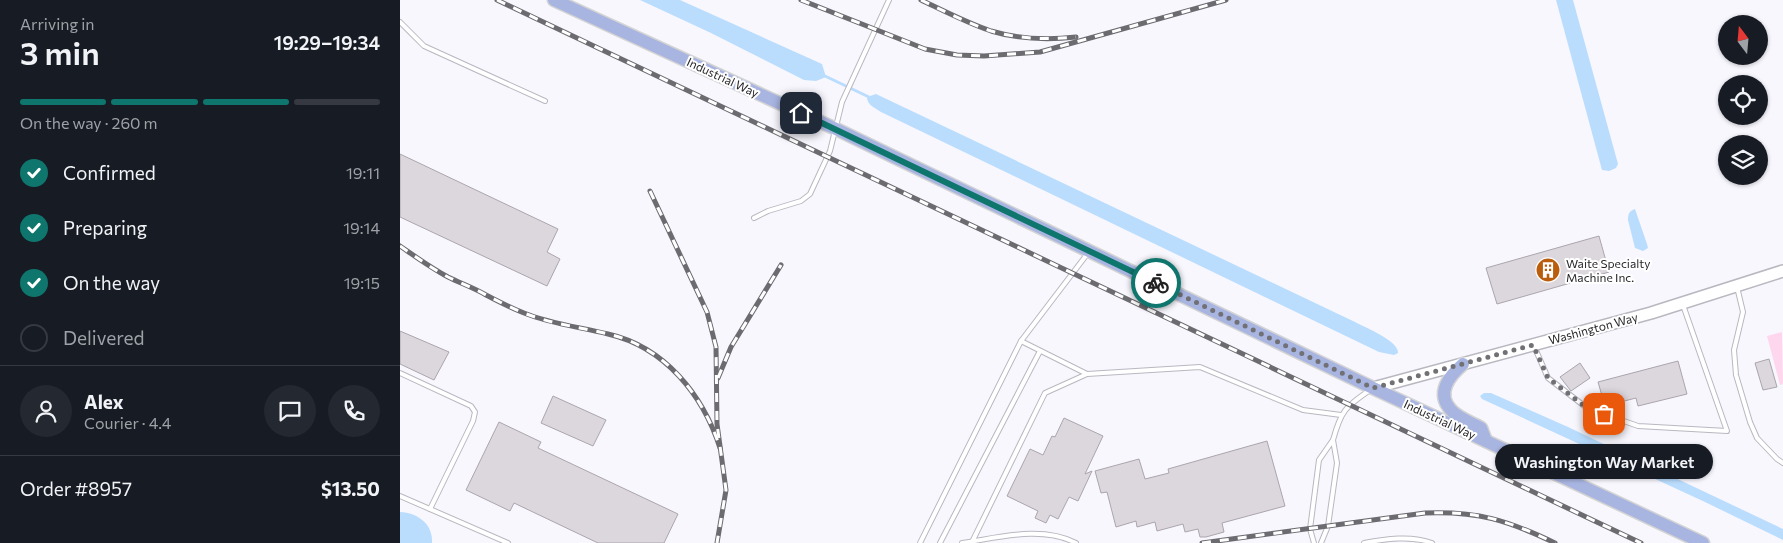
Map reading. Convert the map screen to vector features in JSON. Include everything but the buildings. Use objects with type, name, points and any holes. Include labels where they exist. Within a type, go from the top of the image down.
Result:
[{"type":"main road","name":"Industrial Way","points":[[554,0],[836,129],[1373,388],[1703,543]]},
{"type":"main road","name":"Washington Way","points":[[1373,388],[1682,303],[1783,271]]},
{"type":"main road","points":[[1463,364],[1448,380],[1444,396],[1451,411],[1481,428],[1486,441]]},
{"type":"lane","points":[[754,218],[768,211],[801,201],[810,194],[830,151],[842,102],[889,0]]},
{"type":"lane","points":[[400,22],[424,46],[544,101]]},
{"type":"lane","points":[[920,543],[1021,341],[1089,251]]},
{"type":"lane","points":[[1737,286],[1743,312],[1734,350],[1736,375],[1750,422],[1757,438],[1783,463]]},
{"type":"lane","points":[[1533,345],[1548,378],[1587,408],[1638,426],[1727,431],[1682,303]]},
{"type":"lane","points":[[1021,341],[1087,374]]},
{"type":"lane","points":[[940,543],[1040,351]]},
{"type":"lane","points":[[972,542],[1045,393],[1087,374],[1200,367],[1303,410],[1341,416]]},
{"type":"lane","points":[[400,373],[472,406],[475,412],[473,421],[430,509]]},
{"type":"lane","points":[[1314,543],[1310,528],[1319,460],[1333,440],[1341,416],[1349,404],[1373,388]]},
{"type":"lane","points":[[1321,543],[1328,526],[1337,463],[1333,440]]},
{"type":"lane","points":[[400,496],[508,543]]},
{"type":"lane","points":[[962,543],[1032,534],[1050,534],[1064,537],[1076,543]]},
{"type":"lane","points":[[1364,543],[1387,539],[1424,540],[1432,543]]},
{"type":"shaded area","points":[[1782,332],[1783,384],[1780,385],[1767,336]]},
{"type":"water","points":[[640,0],[680,0],[822,64],[826,77],[816,81],[804,80]]},
{"type":"water","points":[[1556,0],[1573,0],[1618,164],[1616,168],[1609,171],[1602,170]]},
{"type":"water","points":[[876,94],[1381,335],[1397,348],[1398,353],[1394,355],[1379,352],[881,112],[867,100],[867,97]]},
{"type":"water","points":[[1635,209],[1648,248],[1643,251],[1635,248],[1628,220],[1629,213]]},
{"type":"water","points":[[1484,393],[1491,393],[1568,427],[1783,529],[1783,540],[1482,399],[1480,396]]},
{"type":"water","points":[[400,512],[413,515],[423,521],[430,530],[432,543],[400,543]]},
{"type":"waterway","points":[[825,76],[871,98]]},
{"type":"railway","points":[[497,0],[1641,543]]},
{"type":"railway","points":[[801,0],[925,49],[957,55],[984,56],[1040,52],[1226,0]]},
{"type":"railway","points":[[921,0],[956,17],[1001,34],[1034,38],[1076,37]]},
{"type":"railway","points":[[650,191],[707,312],[716,347],[717,424],[726,490],[717,543]]},
{"type":"railway","points":[[400,246],[448,277],[519,311],[545,320],[628,340],[647,350],[664,362],[692,392],[713,428],[720,448]]},
{"type":"railway","points":[[718,378],[731,347],[781,265]]},
{"type":"railway","points":[[1202,543],[1425,513],[1461,514],[1492,519],[1522,528],[1555,543]]},
{"type":"way so far","points":[[1156,283],[1373,388],[1533,345],[1548,378],[1587,408],[1604,414]]},
{"type":"place","name":"Waite Specialty Machine Inc.","points":[[1548,270]]},
{"type":"place","name":"Washington Way Market","points":[[1604,414]]},
{"type":"route","points":[[801,113],[1156,283]]}]
